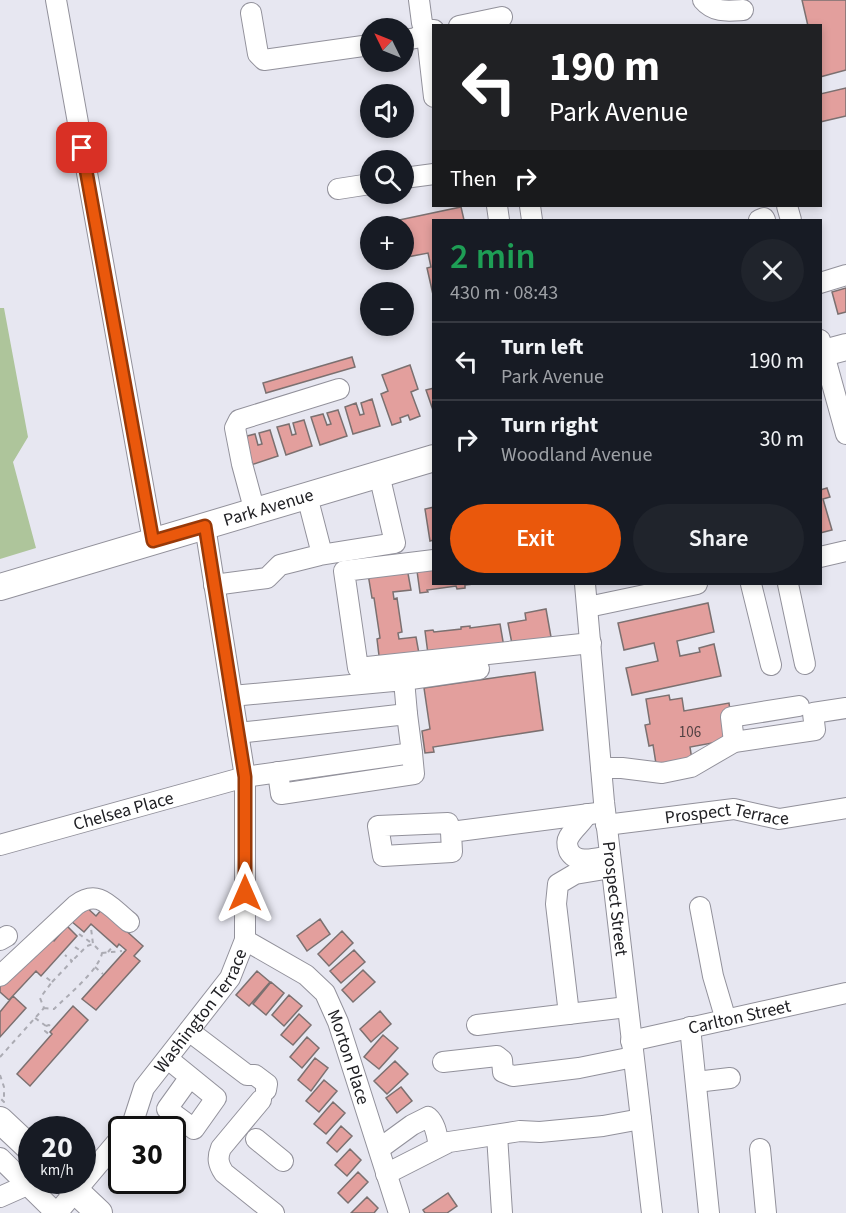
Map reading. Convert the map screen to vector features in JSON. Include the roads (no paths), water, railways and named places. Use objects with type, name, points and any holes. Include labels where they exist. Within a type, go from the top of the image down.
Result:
[{"type":"main road","name":"Park Avenue","points":[[0,587],[432,459]]},
{"type":"main road","points":[[0,1120],[18,1137]]},
{"type":"main road","points":[[79,1194],[99,1213]]},
{"type":"street","points":[[56,0],[153,541]]},
{"type":"street","points":[[418,0],[422,23],[432,35]]},
{"type":"street","points":[[703,0],[709,7],[717,10],[744,12]]},
{"type":"street","points":[[251,13],[258,54],[264,60],[360,46]]},
{"type":"street","points":[[466,24],[501,14]]},
{"type":"street","points":[[414,38],[432,35]]},
{"type":"street","points":[[432,35],[428,45],[432,80]]},
{"type":"street","points":[[414,177],[432,174]]},
{"type":"street","points":[[338,189],[360,186]]},
{"type":"street","points":[[822,282],[846,275]]},
{"type":"street","points":[[828,348],[846,434]]},
{"type":"street","points":[[255,512],[234,428],[239,420],[339,389]]},
{"type":"street","points":[[214,585],[267,578],[280,565],[322,554],[395,543],[379,474]]},
{"type":"street","points":[[307,496],[322,554]]},
{"type":"street","name":"Washington Terrace","points":[[136,1116],[144,1088],[230,978],[245,939],[245,777],[238,733],[237,696],[214,585],[205,526]]},
{"type":"street","points":[[822,557],[846,552]]},
{"type":"street","points":[[432,560],[344,571],[358,668],[591,644]]},
{"type":"street","name":"Prospect Street","points":[[585,585],[601,768],[600,817],[610,862],[652,1213]]},
{"type":"street","points":[[588,607],[692,585]]},
{"type":"street","points":[[751,585],[771,665]]},
{"type":"street","points":[[788,585],[805,664]]},
{"type":"street","points":[[237,696],[404,680],[478,669]]},
{"type":"street","points":[[238,733],[407,714],[404,680]]},
{"type":"street","points":[[735,742],[731,717],[799,706]]},
{"type":"street","points":[[601,768],[662,773],[691,767],[735,742],[815,730],[813,713],[846,708]]},
{"type":"street","name":"Chelsea Place","points":[[0,845],[245,777],[278,772],[280,794],[414,774],[407,714]]},
{"type":"street","name":"Prospect Terrace","points":[[451,832],[600,817],[734,809],[779,819],[846,808]]},
{"type":"street","points":[[600,817],[582,824],[568,838],[567,844],[571,854],[579,859],[610,862]]},
{"type":"street","points":[[569,1014],[556,904],[558,884],[575,874],[610,862]]},
{"type":"street","points":[[0,976],[76,905],[88,898],[100,899],[129,922]]},
{"type":"street","points":[[700,908],[713,976],[726,1020]]},
{"type":"street","name":"Morton Place","points":[[245,939],[306,975],[325,993],[338,1022],[399,1213]]},
{"type":"street","name":"Carlton Street","points":[[443,1062],[497,1056],[502,1060],[503,1072],[513,1076],[579,1068],[690,1028],[846,993]]},
{"type":"street","points":[[477,1024],[627,1007]]},
{"type":"street","points":[[690,1028],[709,1213]]},
{"type":"street","points":[[189,1031],[247,1075],[255,1075],[267,1084],[264,1095],[221,1148],[218,1157],[219,1166],[224,1173],[274,1213]]},
{"type":"street","points":[[168,1059],[190,1077]]},
{"type":"street","points":[[696,1082],[730,1078]]},
{"type":"street","points":[[379,1149],[412,1125],[428,1118],[432,1120],[436,1129],[439,1146]]},
{"type":"street","points":[[386,1173],[449,1142],[520,1131],[585,1128],[640,1119]]},
{"type":"street","points":[[497,1135],[502,1213]]},
{"type":"street","points":[[256,1138],[283,1161]]},
{"type":"street","points":[[96,1161],[108,1149]]},
{"type":"street","points":[[760,1149],[766,1213]]},
{"type":"street","points":[[0,1158],[18,1176]]},
{"type":"street","points":[[0,1197],[18,1189]]},
{"type":"street","points":[[37,1194],[57,1213],[66,1194]]}]
